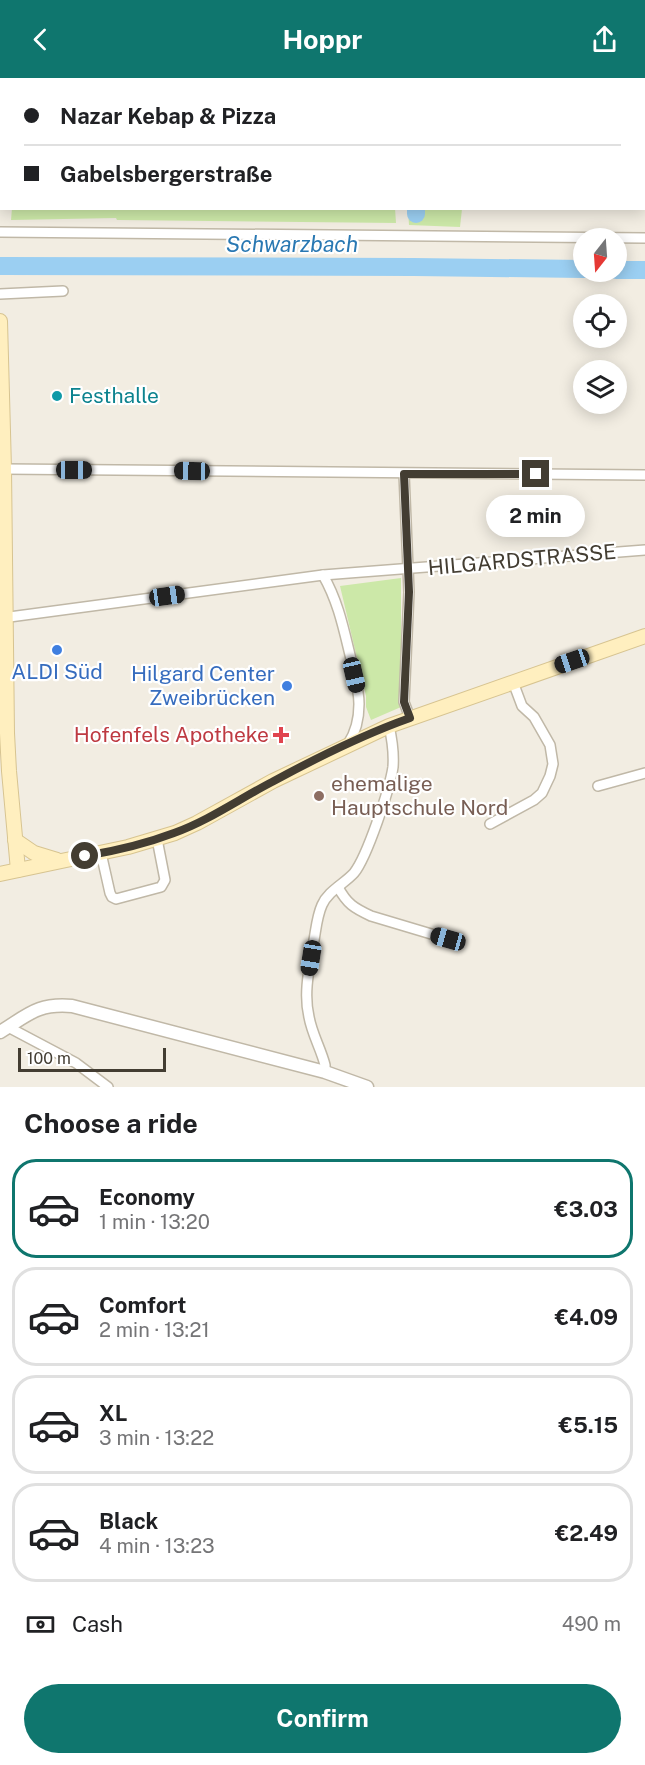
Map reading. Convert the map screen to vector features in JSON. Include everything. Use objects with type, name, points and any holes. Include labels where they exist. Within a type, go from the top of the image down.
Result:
[{"type":"main road","points":[[0,321],[4,469],[3,618],[9,771],[18,870]]},
{"type":"main road","points":[[0,874],[157,839],[197,823],[273,781],[389,726],[645,636]]},
{"type":"main road","points":[[15,840],[32,852],[59,861]]},
{"type":"street","points":[[0,232],[645,238]]},
{"type":"street","points":[[0,294],[63,291]]},
{"type":"street","points":[[4,469],[645,475]]},
{"type":"street","points":[[404,474],[409,569],[404,702],[410,718]]},
{"type":"street","name":"HILGARDSTRASSE","points":[[3,618],[322,575],[645,550]]},
{"type":"street","points":[[322,575],[333,593],[359,694],[355,732],[347,745]]},
{"type":"street","points":[[490,824],[542,793],[553,764],[550,745],[534,717],[522,706],[513,682]]},
{"type":"street","points":[[325,1072],[323,1057],[309,1018],[307,990],[319,912],[326,897],[353,873],[366,852],[390,781],[393,752],[389,726]]},
{"type":"street","points":[[598,786],[645,773]]},
{"type":"street","points":[[101,853],[110,893],[116,899],[161,887],[165,880],[157,839]]},
{"type":"street","points":[[338,887],[349,904],[360,911],[448,939]]},
{"type":"street","points":[[4,1029],[46,1006],[72,1006],[325,1072],[367,1087]]},
{"type":"street","points":[[4,1029],[76,1063],[108,1087]]},
{"type":"green space","points":[[12,210],[395,210],[396,223],[117,220],[116,218],[11,220]]},
{"type":"green space","points":[[408,210],[462,210],[460,227],[409,225]]},
{"type":"green space","points":[[401,578],[401,707],[371,720],[366,707],[366,696],[340,586]]},
{"type":"waterway","name":"Schwarzbach","points":[[0,266],[573,269]]},
{"type":"waterway","name":"Schwarzbach","points":[[627,270],[645,270]]},
{"type":"place","name":"Festhalle","points":[[57,396]]},
{"type":"place","name":"ALDI Süd","points":[[57,650]]},
{"type":"place","name":"Hilgard Center Zweibrücken","points":[[287,686]]},
{"type":"place","name":"Hofenfels Apotheke","points":[[281,735]]},
{"type":"place","name":"ehemalige Hauptschule Nord","points":[[319,796]]},
{"type":"route","points":[[85,856],[128,847],[175,833],[273,781],[410,718],[404,702],[409,592],[404,474],[536,474]]}]
